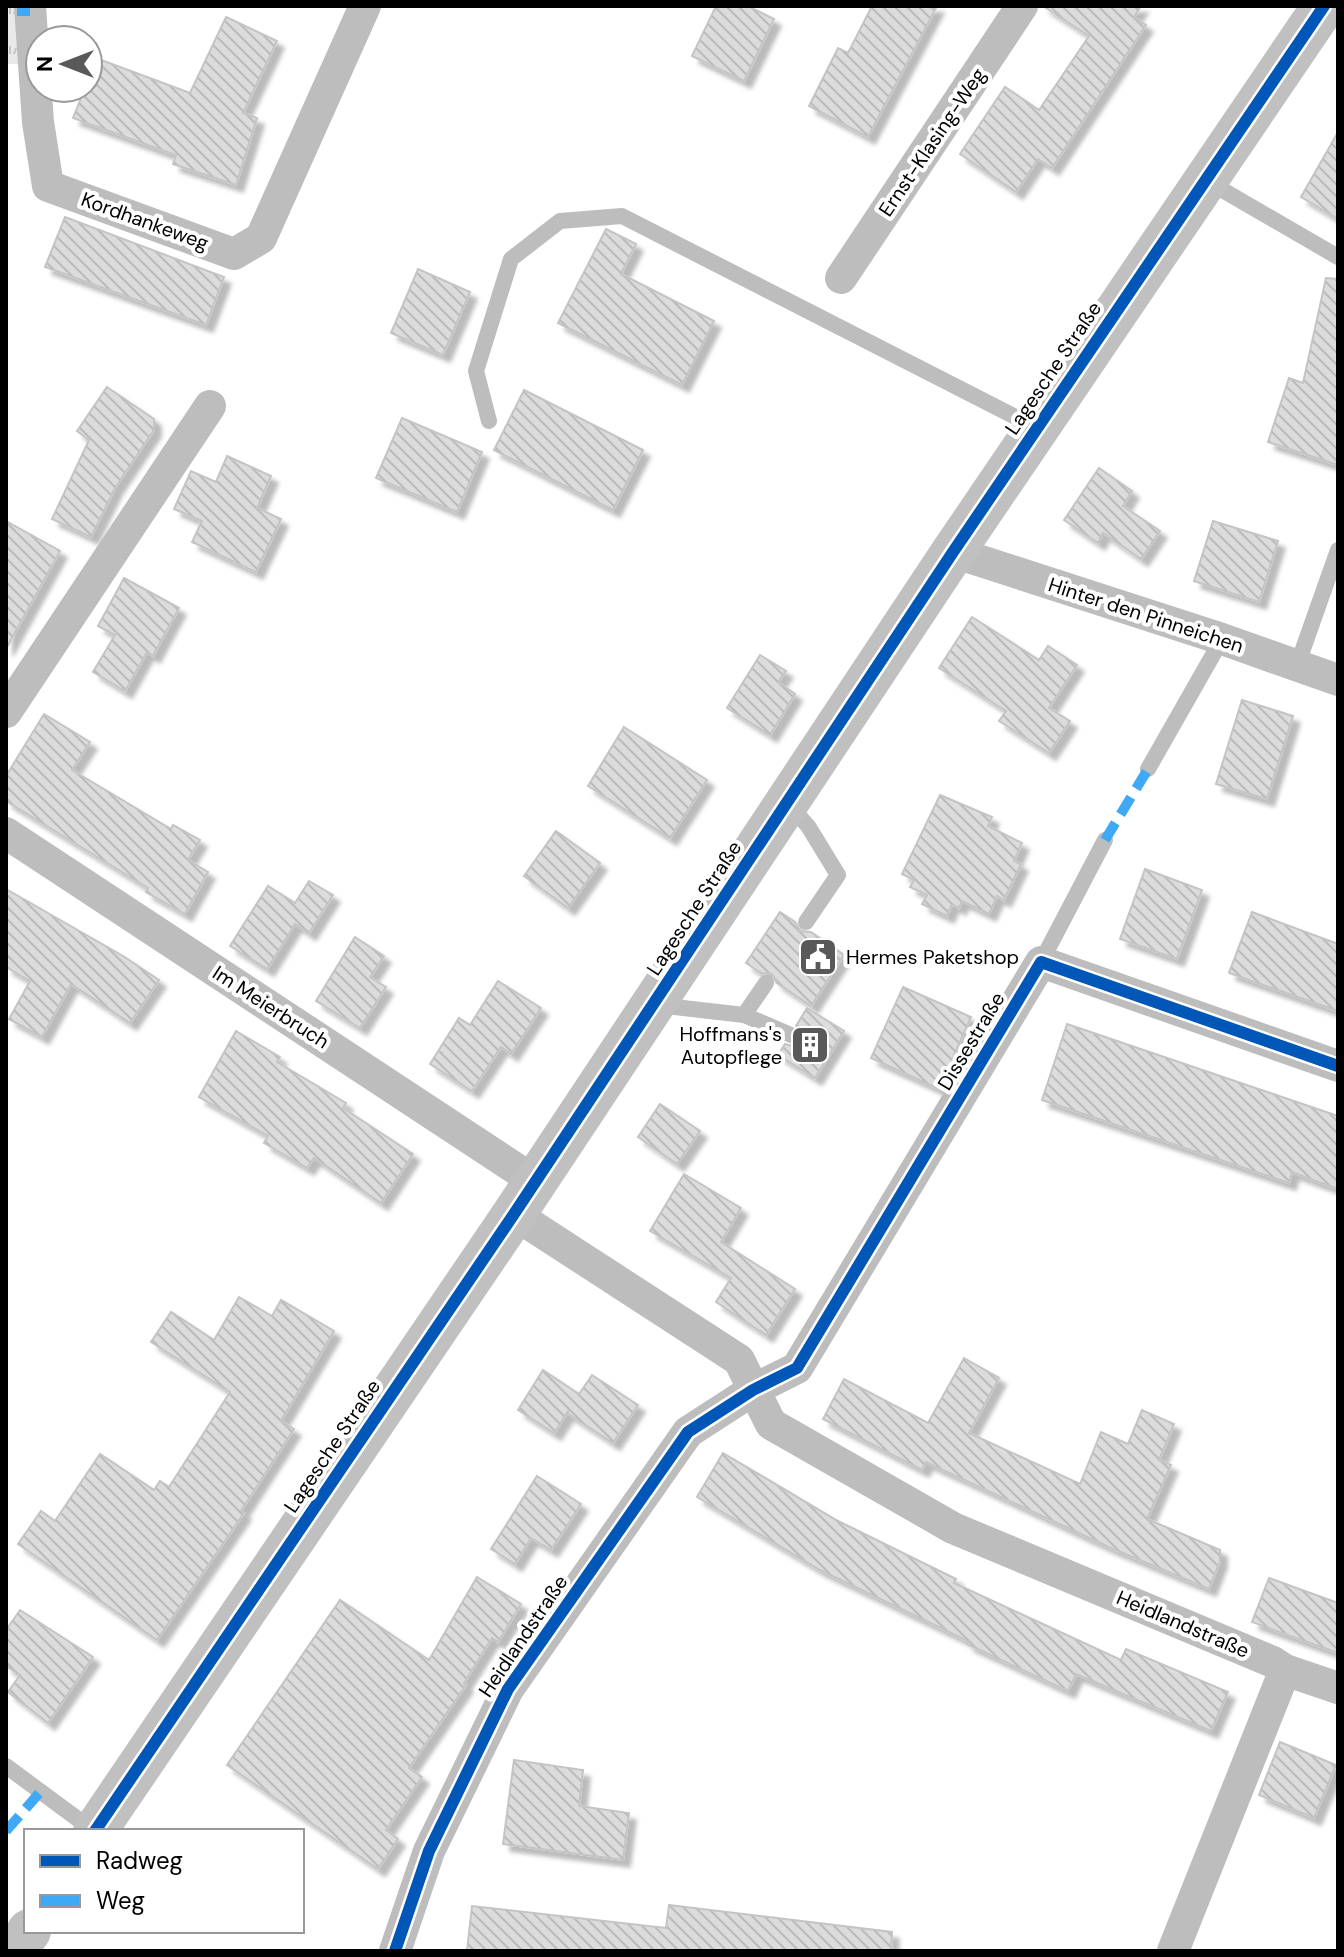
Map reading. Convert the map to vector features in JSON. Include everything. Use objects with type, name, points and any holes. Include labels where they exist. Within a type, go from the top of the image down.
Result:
[{"type":"street","name":"Kordhankeweg","points":[[30,6],[38,122],[48,186],[234,254],[261,238],[365,6]]},
{"type":"street","name":"Ernst-Klasing-Weg","points":[[841,278],[1022,6]]},
{"type":"street","name":"Lagesche Straße","points":[[96,1829],[525,1198],[1036,428],[1324,6]]},
{"type":"street","points":[[6,712],[210,406]]},
{"type":"street","name":"Hinter den Pinneichen","points":[[953,552],[1338,680]]},
{"type":"street","name":"Im Meierbruch","points":[[6,833],[525,1198]]},
{"type":"street","points":[[1041,962],[1338,1066]]},
{"type":"street","name":"Dissestraße","points":[[753,1390],[797,1368],[1041,962]]},
{"type":"street","name":"Heidlandstraße","points":[[525,1198],[739,1360],[771,1424],[953,1528],[1273,1662],[1285,1670],[1338,1688]]},
{"type":"street","name":"Heidlandstraße","points":[[395,1951],[429,1851],[508,1689],[688,1432],[753,1390]]},
{"type":"street","points":[[1173,1951],[1285,1670]]},
{"type":"lane","points":[[1205,180],[1338,257]]},
{"type":"lane","points":[[489,421],[476,371],[511,259],[560,221],[622,216],[1036,428]]},
{"type":"lane","points":[[1297,666],[1338,550]]},
{"type":"lane","points":[[1148,769],[1222,639]]},
{"type":"lane","points":[[787,803],[808,826],[838,875],[806,922]]},
{"type":"lane","points":[[1041,962],[1105,840]]},
{"type":"lane","points":[[744,1015],[766,983]]},
{"type":"lane","points":[[655,1004],[744,1015],[791,1035]]},
{"type":"lane","points":[[6,1766],[92,1829]]},
{"type":"green space","points":[[6,6],[17,6],[20,64],[6,64]]},
{"type":"building","points":[[716,6],[748,6],[774,19],[744,81],[692,56]]},
{"type":"building","points":[[872,6],[937,6],[868,137],[809,106],[838,48],[848,53]]},
{"type":"building","points":[[1043,6],[1141,6],[1134,17],[1146,25],[1052,168],[1038,159],[1016,192],[960,154],[1005,87],[1039,110],[1089,36]]},
{"type":"building","points":[[226,17],[277,41],[243,113],[257,118],[236,185],[173,164],[176,155],[73,118],[79,104],[104,104],[104,61],[190,93]]},
{"type":"building","points":[[1338,132],[1338,219],[1301,197]]},
{"type":"building","points":[[65,217],[224,277],[206,325],[45,267]]},
{"type":"building","points":[[606,229],[636,244],[621,274],[714,321],[682,385],[558,323]]},
{"type":"building","points":[[418,269],[470,292],[443,355],[391,333]]},
{"type":"building","points":[[1326,278],[1338,279],[1338,465],[1268,442],[1289,378],[1303,383]]},
{"type":"building","points":[[107,387],[154,419],[154,430],[115,488],[91,537],[52,519],[89,440],[77,431]]},
{"type":"building","points":[[524,390],[643,450],[613,510],[494,450]]},
{"type":"building","points":[[402,418],[482,452],[457,512],[376,478]]},
{"type":"building","points":[[227,456],[271,476],[257,508],[281,519],[256,572],[192,542],[202,521],[174,509],[191,471],[216,482]]},
{"type":"building","points":[[1099,468],[1132,491],[1123,506],[1160,531],[1141,559],[1103,533],[1098,543],[1064,520]]},
{"type":"building","points":[[6,521],[60,551],[6,649]]},
{"type":"building","points":[[1213,521],[1278,541],[1259,602],[1194,581]]},
{"type":"building","points":[[124,578],[179,608],[153,656],[147,652],[125,691],[93,672],[115,635],[98,626]]},
{"type":"building","points":[[972,617],[1039,660],[1048,646],[1077,665],[1049,708],[1070,721],[1049,753],[999,721],[1006,711],[939,668]]},
{"type":"building","points":[[760,655],[786,671],[778,682],[795,694],[770,735],[727,708]]},
{"type":"building","points":[[1242,700],[1293,716],[1267,799],[1216,784]]},
{"type":"building","points":[[44,714],[90,742],[72,770],[171,829],[173,825],[200,840],[188,860],[208,872],[185,914],[6,801],[6,776]]},
{"type":"building","points":[[624,727],[707,780],[670,838],[588,786]]},
{"type":"building","points":[[940,795],[992,817],[988,826],[1022,843],[1014,861],[1021,864],[1004,900],[997,896],[989,914],[962,901],[959,908],[952,904],[947,916],[922,904],[927,895],[910,887],[914,880],[902,874]]},
{"type":"building","points":[[556,831],[600,863],[568,908],[524,876]]},
{"type":"building","points":[[1145,869],[1202,890],[1177,959],[1120,939]]},
{"type":"building","points":[[309,881],[333,895],[309,933],[295,924],[267,969],[230,946],[268,886],[295,903]]},
{"type":"building","points":[[6,889],[159,980],[130,1023],[71,984],[42,1037],[9,1019],[30,981],[6,967]]},
{"type":"building","points":[[780,912],[795,922],[800,931],[811,932],[844,955],[811,1006],[777,983],[772,974],[761,973],[746,963]]},
{"type":"building","points":[[1252,912],[1338,944],[1338,1011],[1229,973]]},
{"type":"building","points":[[355,937],[384,956],[370,977],[386,987],[360,1028],[316,1001]]},
{"type":"building","points":[[498,981],[541,1008],[511,1054],[501,1047],[472,1091],[430,1064],[459,1018],[470,1025]]},
{"type":"building","points":[[903,987],[971,1017],[939,1089],[871,1058]]},
{"type":"building","name":"Hoffmans's Autopflege","points":[[807,1008],[844,1031],[815,1078],[778,1055],[785,1044],[793,1046],[801,1040],[802,1033],[796,1026]]},
{"type":"building","points":[[1067,1024],[1338,1116],[1338,1189],[1292,1172],[1289,1183],[1042,1100]]},
{"type":"building","points":[[236,1031],[280,1057],[277,1062],[346,1103],[343,1108],[413,1154],[381,1203],[314,1158],[307,1168],[264,1143],[268,1136],[199,1097]]},
{"type":"building","points":[[660,1104],[700,1131],[677,1164],[638,1137]]},
{"type":"building","points":[[684,1174],[741,1208],[721,1242],[795,1289],[766,1335],[716,1302],[731,1278],[650,1231]]},
{"type":"building","points":[[239,1297],[272,1316],[281,1300],[334,1331],[281,1421],[294,1429],[241,1511],[244,1513],[157,1640],[18,1544],[41,1511],[55,1521],[100,1454],[154,1490],[160,1481],[169,1487],[230,1392],[151,1342],[171,1312],[214,1340]]},
{"type":"building","points":[[964,1358],[999,1378],[969,1433],[1080,1484],[1101,1432],[1128,1444],[1142,1410],[1174,1424],[1159,1460],[1171,1465],[1147,1519],[1220,1550],[1220,1561],[1209,1589],[1111,1548],[926,1462],[922,1470],[823,1419],[844,1379],[928,1423]]},
{"type":"building","points":[[543,1370],[579,1394],[592,1375],[638,1405],[613,1443],[567,1413],[554,1433],[518,1410]]},
{"type":"building","points":[[723,1453],[838,1521],[956,1579],[954,1583],[1121,1660],[1126,1649],[1228,1692],[1211,1731],[1076,1674],[1068,1691],[820,1570],[697,1497]]},
{"type":"building","points":[[537,1476],[581,1504],[551,1550],[531,1538],[515,1564],[491,1549]]},
{"type":"building","points":[[477,1577],[521,1604],[498,1642],[492,1638],[464,1683],[466,1685],[409,1768],[422,1777],[386,1830],[398,1839],[378,1869],[227,1765],[340,1600],[429,1660]]},
{"type":"building","points":[[1269,1578],[1338,1603],[1338,1653],[1252,1622]]},
{"type":"building","points":[[20,1610],[93,1657],[48,1723],[8,1692],[20,1675],[6,1666],[6,1630]]},
{"type":"building","points":[[1280,1742],[1336,1765],[1314,1818],[1259,1795]]},
{"type":"building","points":[[514,1760],[583,1770],[579,1806],[629,1813],[623,1860],[503,1844]]},
{"type":"building","points":[[669,1905],[892,1932],[891,1951],[467,1951],[472,1906],[666,1928]]},
{"type":"marked path","points":[[17,11],[30,11]]},
{"type":"marked path","points":[[1105,840],[1148,769]]},
{"type":"marked path","points":[[6,1831],[41,1791]]},
{"type":"cycle path","points":[[96,1829],[514,1214],[953,552],[1324,6]]},
{"type":"cycle path","points":[[395,1951],[429,1851],[508,1689],[688,1432],[753,1390],[797,1368],[1041,962],[1338,1066]]},
{"type":"place","name":"Hermes Paketshop","points":[[818,957]]},
{"type":"place","name":"Hoffmans's Autopflege","points":[[810,1045]]}]
